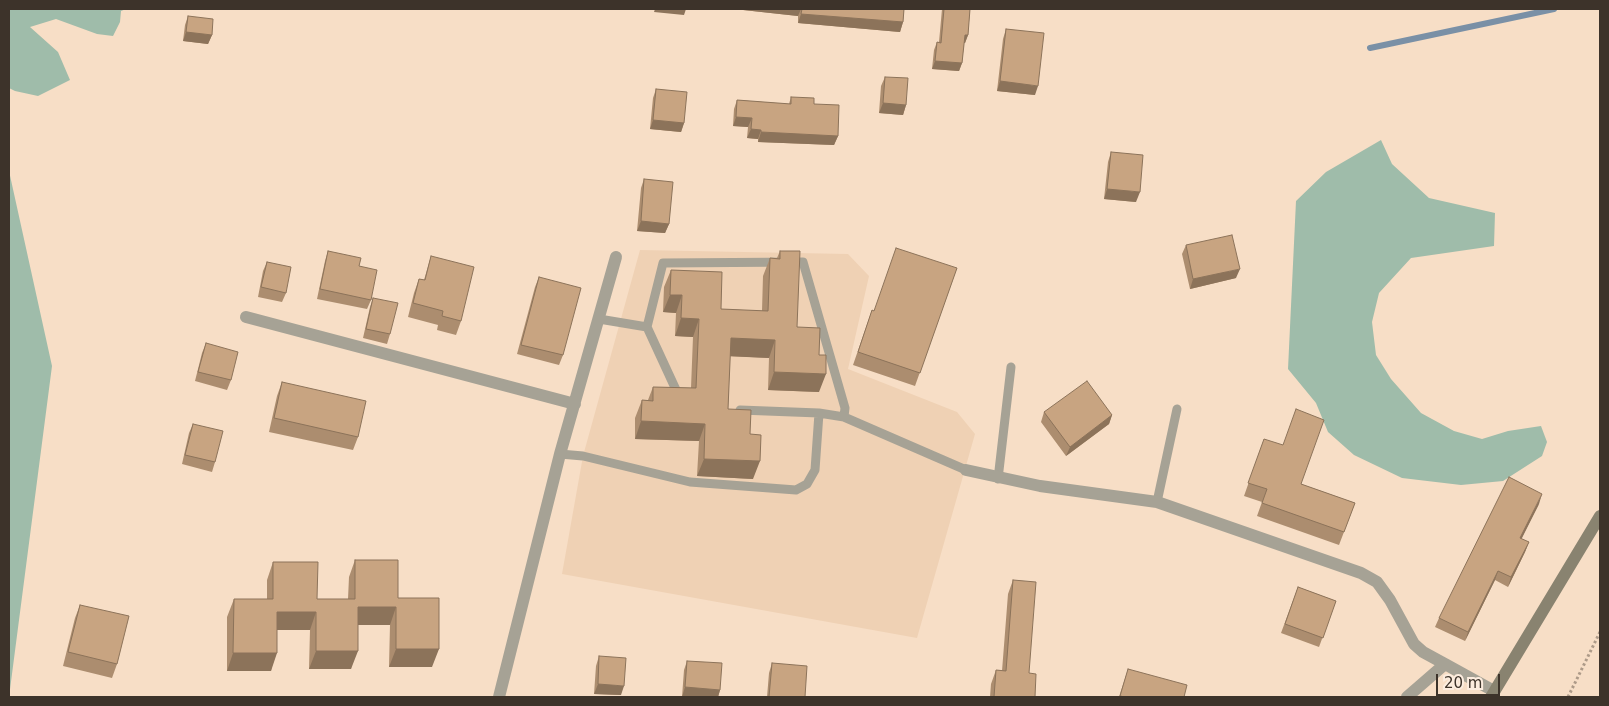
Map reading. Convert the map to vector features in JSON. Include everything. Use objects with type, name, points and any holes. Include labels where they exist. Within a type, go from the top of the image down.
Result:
[{"type":"street","points":[[499,697],[560,454],[616,257]]},
{"type":"street","points":[[246,317],[575,404]]},
{"type":"street","points":[[966,470],[998,478],[1157,502],[1361,573],[1377,582],[1390,600],[1414,644],[1423,652],[1492,694],[1600,516]]},
{"type":"street","points":[[1407,697],[1445,664]]},
{"type":"lane","points":[[677,392],[647,327],[663,263],[803,262],[845,408],[844,417]]},
{"type":"lane","points":[[599,320],[647,327]]},
{"type":"lane","points":[[998,478],[1011,366]]},
{"type":"lane","points":[[1157,502],[1177,409]]},
{"type":"lane","points":[[738,410],[819,413],[844,417],[966,470]]},
{"type":"lane","points":[[560,454],[583,456],[690,482],[796,490],[807,484],[815,470],[819,413]]},
{"type":"path","points":[[1568,697],[1600,632]]},
{"type":"shaded area","points":[[640,250],[848,254],[869,276],[848,369],[957,412],[975,434],[917,638],[562,574],[583,456]]},
{"type":"green space","points":[[9,9],[126,9],[121,11],[120,22],[113,36],[97,34],[56,19],[30,27],[58,52],[70,80],[38,96],[9,88]]},
{"type":"green space","points":[[1381,140],[1392,164],[1429,198],[1495,213],[1494,246],[1411,258],[1379,293],[1372,322],[1376,355],[1391,379],[1421,413],[1454,431],[1482,439],[1508,431],[1541,426],[1547,442],[1542,456],[1503,481],[1461,485],[1402,478],[1354,455],[1328,432],[1316,403],[1288,369],[1296,201],[1326,172]]},
{"type":"green space","points":[[9,171],[52,366],[9,697]]},
{"type":"building","points":[[802,9],[904,9],[903,22],[801,14]]},
{"type":"building","points":[[944,9],[970,9],[968,35],[965,35],[962,63],[935,61],[937,42],[941,43]]},
{"type":"building","points":[[188,16],[213,19],[212,35],[186,32]]},
{"type":"building","points":[[1006,29],[1044,33],[1038,86],[1000,81]]},
{"type":"building","points":[[885,77],[908,78],[906,105],[883,103]]},
{"type":"building","points":[[656,89],[687,92],[684,123],[653,120]]},
{"type":"building","points":[[791,97],[814,98],[814,104],[839,105],[838,136],[761,132],[761,130],[751,129],[752,118],[736,117],[737,100],[791,104]]},
{"type":"building","points":[[1111,152],[1143,155],[1140,192],[1107,189]]},
{"type":"building","points":[[644,179],[673,182],[669,224],[641,221]]},
{"type":"building","points":[[1232,235],[1240,269],[1193,279],[1186,245]]},
{"type":"building","points":[[896,248],[957,268],[920,373],[858,352]]},
{"type":"building","points":[[328,251],[361,258],[359,266],[377,270],[371,300],[320,289]]},
{"type":"building","points":[[780,251],[800,251],[797,327],[820,328],[819,355],[826,355],[826,374],[774,372],[775,340],[731,338],[728,409],[751,410],[750,434],[761,435],[760,461],[704,459],[705,424],[641,421],[642,400],[653,401],[653,387],[696,388],[699,319],[681,318],[682,295],[670,295],[671,270],[722,272],[721,309],[768,311],[770,258],[780,259]]},
{"type":"building","points":[[431,256],[474,267],[461,321],[442,316],[443,311],[413,303],[419,279],[425,280]]},
{"type":"building","points":[[267,262],[291,267],[286,293],[261,287]]},
{"type":"building","points":[[539,277],[581,288],[563,355],[521,345]]},
{"type":"building","points":[[373,298],[398,303],[390,334],[366,329]]},
{"type":"building","points":[[206,343],[238,352],[231,380],[198,372]]},
{"type":"building","points":[[1087,381],[1112,415],[1070,447],[1044,412]]},
{"type":"building","points":[[282,382],[366,401],[358,437],[274,418]]},
{"type":"building","points":[[1296,409],[1324,420],[1301,484],[1355,503],[1344,532],[1262,503],[1267,489],[1248,483],[1264,439],[1283,445]]},
{"type":"building","points":[[193,424],[223,431],[215,462],[185,455]]},
{"type":"building","points":[[1509,477],[1542,494],[1520,538],[1529,542],[1511,577],[1498,571],[1468,632],[1439,618]]},
{"type":"building","points":[[355,560],[398,560],[398,598],[439,598],[439,649],[396,649],[396,607],[358,607],[358,651],[316,651],[316,612],[277,612],[277,653],[233,653],[234,599],[273,599],[273,562],[318,562],[317,599],[355,599]]},
{"type":"building","points":[[1013,580],[1036,582],[1029,673],[1036,674],[1035,697],[994,697],[996,670],[1006,671]]},
{"type":"building","points":[[1298,587],[1336,601],[1323,638],[1285,624]]},
{"type":"building","points":[[80,605],[129,616],[117,664],[68,652]]},
{"type":"building","points":[[599,656],[626,658],[624,686],[598,684]]},
{"type":"building","points":[[687,661],[722,663],[720,690],[685,687]]},
{"type":"building","points":[[772,663],[807,666],[805,697],[769,697]]},
{"type":"building","points":[[1128,669],[1187,685],[1184,697],[1120,696]]},
{"type":"waterway","points":[[1370,48],[1554,9]]}]
